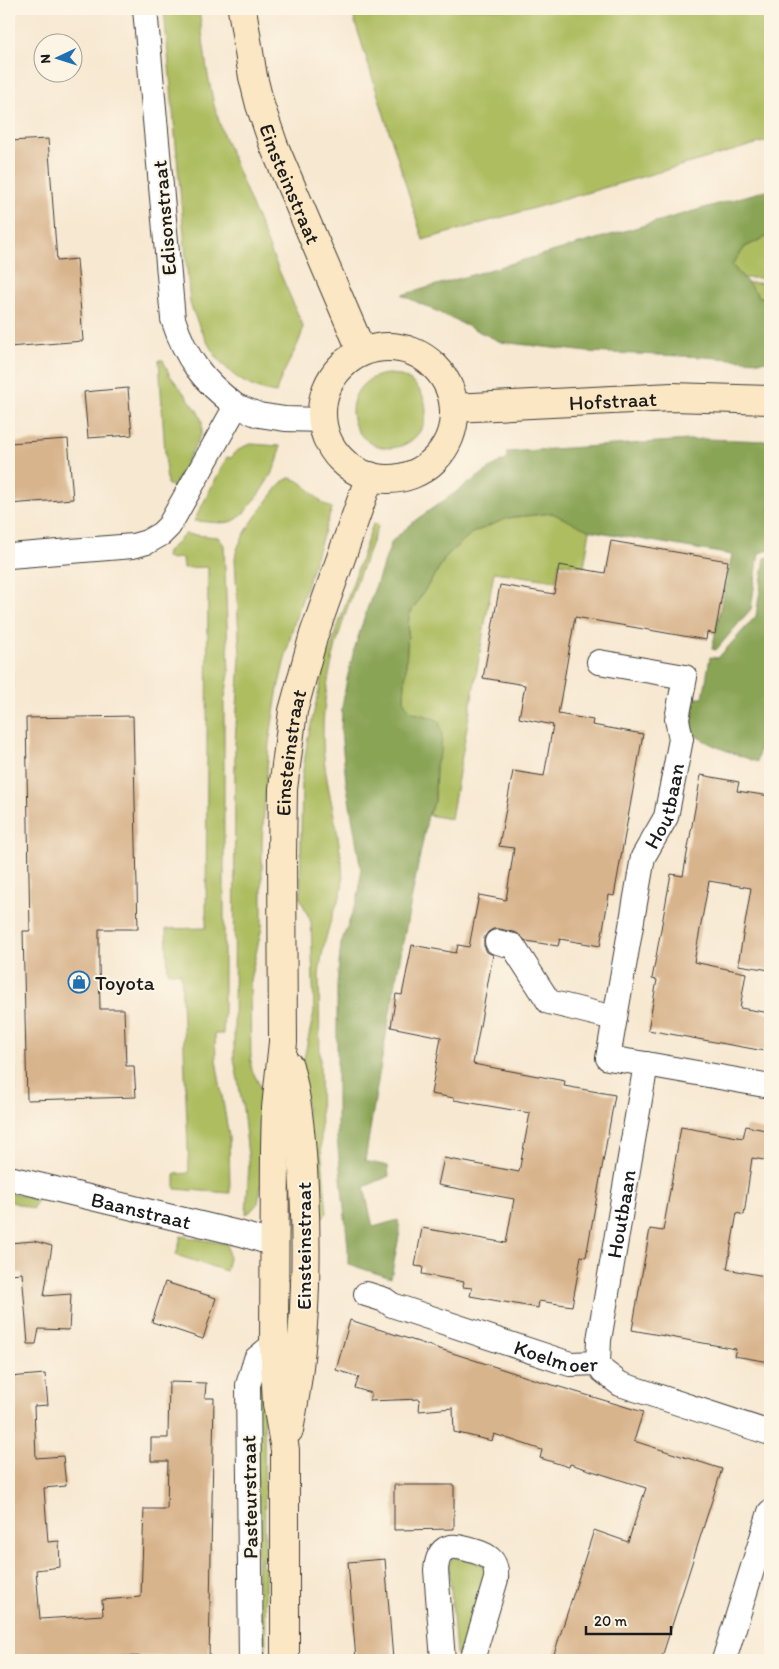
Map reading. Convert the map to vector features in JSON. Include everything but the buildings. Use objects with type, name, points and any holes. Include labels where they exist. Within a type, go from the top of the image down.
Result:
[{"type":"street","name":"Edisonstraat","points":[[145,9],[173,319],[184,349],[192,363],[221,394],[236,406],[259,415],[285,419],[323,420]]},
{"type":"street","name":"Einsteinstraat","points":[[242,9],[253,77],[274,146],[362,352]]},
{"type":"street","points":[[379,347],[397,347],[414,352],[430,361],[442,374],[450,390],[454,408],[453,426],[447,443],[436,458],[422,469],[406,476],[388,479],[370,476],[350,466],[334,451],[325,431],[322,406],[325,392],[331,379],[339,368],[350,359],[362,352],[379,347]]},
{"type":"street","name":"Hofstraat","points":[[454,408],[672,397],[770,400]]},
{"type":"street","points":[[9,556],[134,546],[147,542],[161,534],[176,516],[236,406]]},
{"type":"street","name":"Einsteinstraat","points":[[285,1660],[285,1450],[277,1404],[274,1344],[276,1108],[284,1042],[283,789],[293,711],[314,634],[370,476]]},
{"type":"street","name":"Houtbaan","points":[[599,662],[685,677],[677,719],[681,738],[666,817],[643,857],[608,1058],[770,1086]]},
{"type":"street","points":[[497,942],[513,946],[549,1002],[614,1018]]},
{"type":"street","name":"Einsteinstraat","points":[[284,1042],[294,1086],[303,1154],[306,1230],[301,1338],[295,1398],[285,1450]]},
{"type":"street","name":"Houtbaan","points":[[598,1363],[599,1340],[646,1064]]},
{"type":"street","name":"Baanstraat","points":[[9,1178],[242,1234],[274,1244]]},
{"type":"street","name":"Koelmoer","points":[[366,1294],[385,1300],[392,1305],[570,1364],[598,1363],[611,1378],[632,1390],[770,1433]]},
{"type":"street","name":"Pasteurstraat","points":[[251,1660],[248,1385],[256,1359],[274,1344]]},
{"type":"street","points":[[724,1660],[770,1512]]},
{"type":"street","points":[[443,1660],[436,1570],[437,1559],[443,1550],[450,1546],[458,1546],[484,1553],[495,1565],[497,1572],[472,1660]]},
{"type":"green space","points":[[164,9],[199,9],[207,70],[214,105],[223,134],[303,326],[299,341],[276,393],[259,389],[244,382],[220,362],[203,334],[190,303]]},
{"type":"green space","points":[[351,9],[770,9],[770,140],[423,240]]},
{"type":"green space","points":[[770,189],[770,235],[745,247],[732,265],[760,297],[770,298],[770,362],[588,352],[501,342],[402,295]]},
{"type":"green space","points":[[770,235],[770,278],[743,278],[732,265],[745,247]]},
{"type":"green space","points":[[747,283],[770,283],[770,298],[760,297]]},
{"type":"green space","points":[[159,360],[163,360],[169,374],[197,410],[202,421],[202,433],[173,487],[167,484]]},
{"type":"green space","points":[[389,374],[410,380],[420,390],[426,411],[420,432],[410,442],[389,448],[368,442],[358,432],[352,411],[358,390],[368,380]]},
{"type":"green space","points":[[704,439],[770,441],[770,550],[759,553],[751,609],[716,650],[712,649],[732,555],[588,530],[552,513],[508,518],[472,533],[448,554],[409,615],[404,700],[413,712],[439,721],[442,734],[441,751],[436,765],[435,801],[428,815],[411,901],[365,1161],[388,1166],[389,1176],[364,1187],[373,1227],[398,1220],[400,1231],[391,1278],[348,1264],[337,1138],[337,984],[341,943],[359,893],[361,870],[346,781],[341,732],[342,707],[354,650],[392,541],[417,519],[498,463],[507,460],[507,452]]},
{"type":"green space","points":[[251,444],[280,446],[276,465],[257,496],[244,512],[233,521],[219,523],[194,521],[227,457],[231,458],[240,449]]},
{"type":"green space","points":[[289,478],[295,479],[306,486],[320,501],[332,508],[292,630],[278,688],[269,743],[262,841],[262,927],[250,980],[251,1068],[265,1096],[265,1166],[258,1203],[246,1214],[249,1165],[243,1109],[234,1058],[235,744],[240,657],[235,558],[237,549],[254,518],[282,482]]},
{"type":"green space","points":[[552,513],[590,530],[584,567],[559,563],[556,581],[494,572],[451,819],[428,815],[435,801],[436,765],[441,751],[431,717],[410,711],[405,705],[409,615],[448,554],[472,533],[508,518]]},
{"type":"green space","points":[[373,524],[377,524],[378,527],[340,630],[333,657],[324,711],[323,751],[343,877],[341,892],[326,938],[319,976],[321,1149],[327,1213],[323,1217],[319,1217],[307,1125],[303,1063],[314,1012],[311,922],[300,898],[302,777],[308,737],[326,661]]},
{"type":"green space","points":[[185,534],[218,537],[224,545],[229,674],[224,703],[224,1009],[223,1034],[215,1034],[216,1060],[229,1137],[230,1193],[175,1189],[175,1174],[189,1173],[181,973],[168,972],[166,929],[206,928],[208,567],[183,568],[182,558],[169,559],[166,557],[167,552]]},
{"type":"green space","points":[[770,557],[770,691],[757,762],[713,745],[689,731],[695,698],[703,698],[710,657],[718,658],[756,616],[765,558]]},
{"type":"green space","points":[[9,1192],[37,1200],[33,1209],[9,1201]]},
{"type":"green space","points":[[181,1236],[227,1244],[229,1258],[226,1271],[176,1255]]},
{"type":"green space","points":[[264,1377],[265,1554],[262,1556],[262,1566],[265,1568],[266,1660],[258,1660],[256,1385]]},
{"type":"green space","points":[[455,1557],[482,1564],[487,1571],[463,1657],[460,1658],[456,1654],[449,1565]]},
{"type":"place","name":"Toyota","points":[[79,982]]}]
